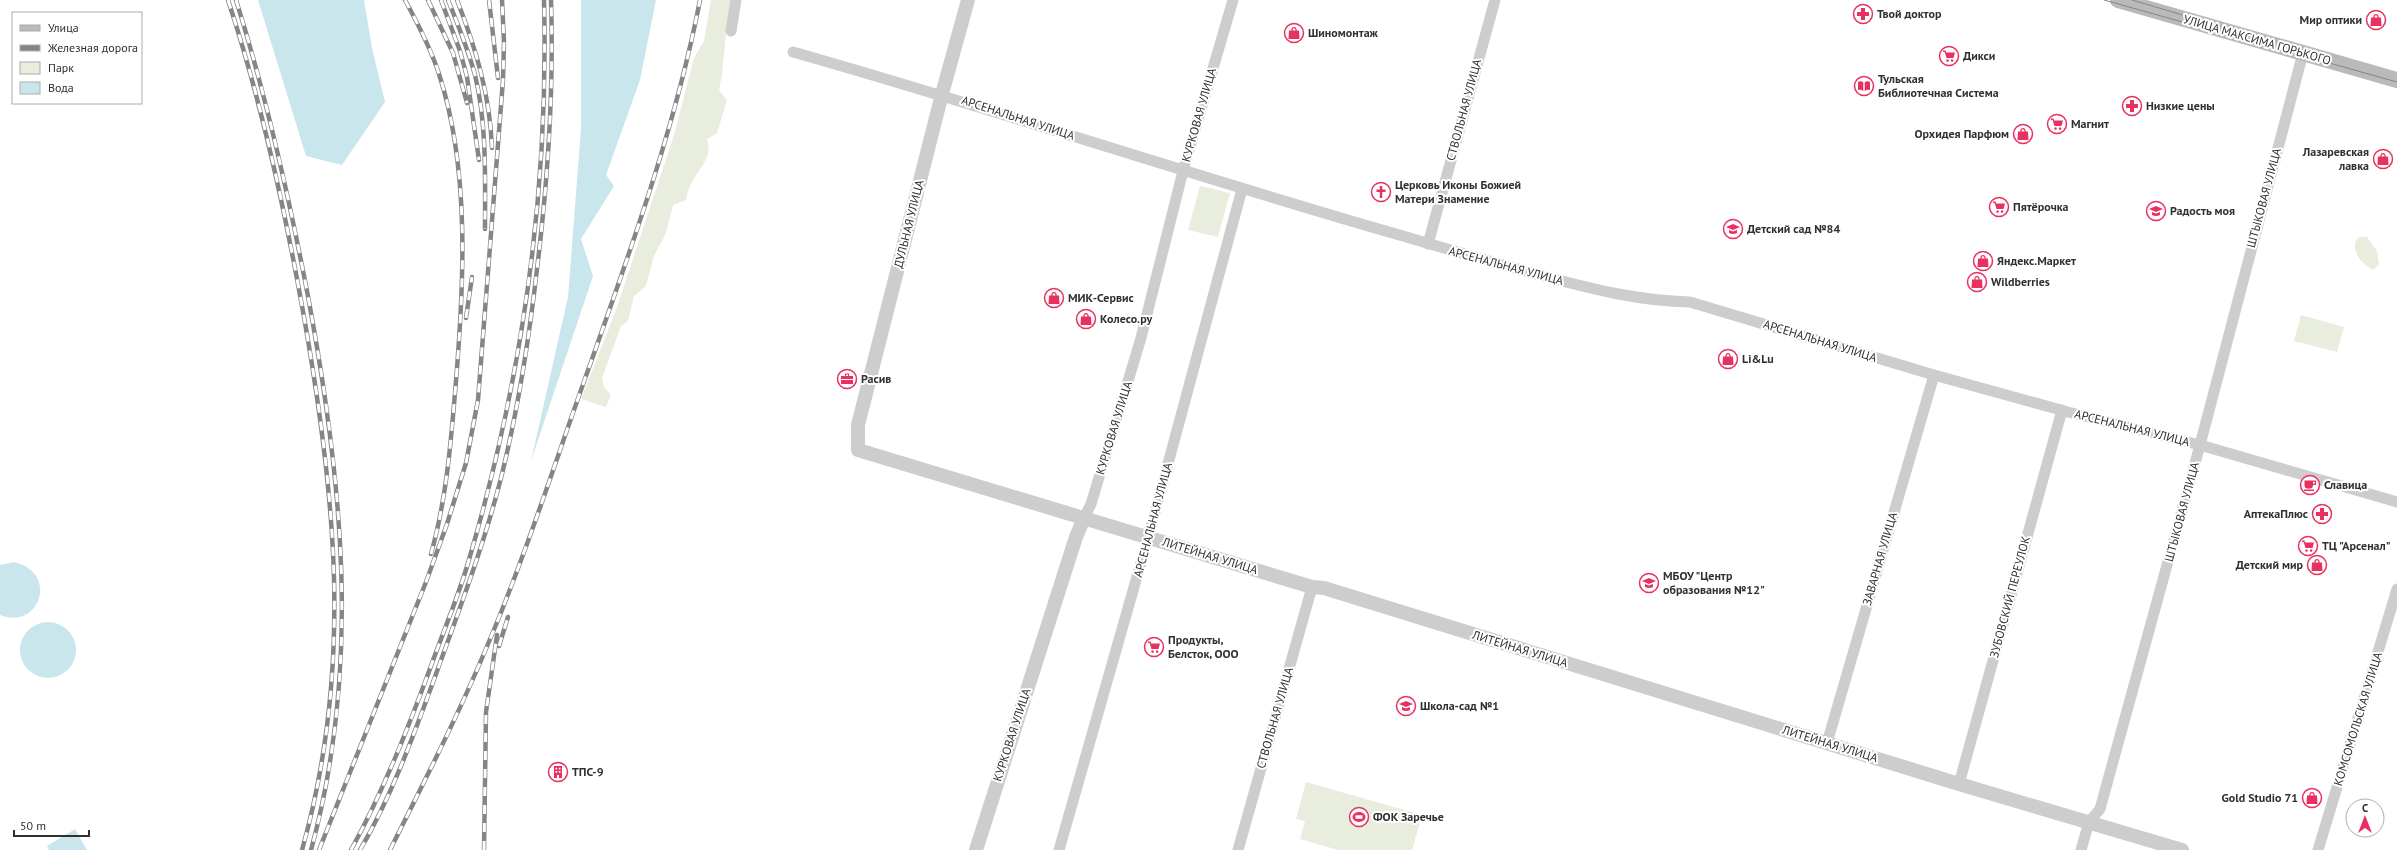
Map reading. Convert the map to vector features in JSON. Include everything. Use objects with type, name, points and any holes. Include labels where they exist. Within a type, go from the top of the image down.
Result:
[{"type":"main road","name":"УЛИЦА МАКСИМА ГОРЬКОГО","points":[[2118,0],[2397,80]]},
{"type":"street","points":[[731,31],[736,0]]},
{"type":"street","name":"ДУЛЬНАЯ УЛИЦА","points":[[858,450],[858,425],[942,94],[968,0]]},
{"type":"street","name":"КУРКОВАЯ УЛИЦА","points":[[976,850],[1076,537],[1091,504],[1141,338],[1183,171],[1233,0]]},
{"type":"street","name":"СТВОЛЬНАЯ УЛИЦА","points":[[1428,244],[1495,0]]},
{"type":"street","name":"АРСЕНАЛЬНАЯ УЛИЦА","points":[[793,52],[942,94],[1183,171],[1428,244],[1613,295],[1656,302],[1690,302],[1934,375],[2062,410],[2200,445],[2397,502]]},
{"type":"street","name":"ШТЫКОВАЯ УЛИЦА","points":[[2080,850],[2089,822],[2100,809],[2200,445],[2303,53]]},
{"type":"street","name":"АРСЕНАЛЬНАЯ УЛИЦА","points":[[1059,850],[1148,538],[1242,189]]},
{"type":"street","name":"ЗАВАРНАЯ УЛИЦА","points":[[1827,743],[1934,375]]},
{"type":"street","name":"ЗУБОВСКИЙ ПЕРЕУЛОК","points":[[1959,784],[2062,410]]},
{"type":"street","name":"ЛИТЕЙНАЯ УЛИЦА","points":[[858,450],[1312,587],[1324,588],[1959,784],[2182,850]]},
{"type":"street","name":"СТВОЛЬНАЯ УЛИЦА","points":[[1238,850],[1312,587]]},
{"type":"street","name":"КОМСОМОЛЬСКАЯ УЛИЦА","points":[[2318,850],[2397,589]]},
{"type":"green space","points":[[711,0],[733,0],[726,34],[719,90],[727,100],[717,133],[707,139],[708,151],[705,162],[691,184],[686,200],[673,205],[666,233],[654,256],[646,286],[634,296],[628,321],[621,326],[602,378],[604,387],[611,395],[606,407],[581,399],[616,310],[674,135],[694,58],[704,41]]},
{"type":"green space","points":[[1200,186],[1230,193],[1218,237],[1188,230]]},
{"type":"green space","points":[[2359,237],[2367,237],[2377,251],[2379,264],[2373,270],[2365,265],[2357,255],[2355,242]]},
{"type":"green space","points":[[2301,315],[2344,327],[2337,352],[2294,341]]},
{"type":"green space","name":"ФОК Заречье","points":[[1306,782],[1422,815],[1412,850],[1338,850],[1300,839],[1305,821],[1296,819]]},
{"type":"water","points":[[258,0],[364,0],[372,48],[385,102],[342,165],[306,156]]},
{"type":"water","points":[[581,0],[656,0],[640,80],[606,175],[614,186],[581,239],[593,276],[531,461],[568,297],[581,129]]},
{"type":"water","points":[[14,562],[28,568],[37,577],[40,588],[39,599],[34,608],[25,615],[14,618],[0,615],[0,565]]},
{"type":"water","points":[[48,622],[59,624],[68,630],[74,639],[76,650],[74,661],[68,670],[59,676],[48,678],[37,676],[28,670],[22,661],[20,650],[22,639],[28,630],[37,624]]},
{"type":"water","points":[[75,829],[87,850],[49,850],[47,846]]},
{"type":"tram line","points":[[2104,0],[2397,82]]},
{"type":"tram line","points":[[2132,0],[2203,21]]},
{"type":"railway","points":[[228,0],[252,78],[272,157],[289,237],[315,384],[331,517],[334,584],[333,650],[328,716],[318,783],[302,850]]},
{"type":"railway","points":[[236,0],[267,108],[300,254],[330,431],[337,501],[341,570],[341,640],[337,710],[327,780],[311,850]]},
{"type":"railway","points":[[405,0],[432,55],[449,110],[456,148],[462,226],[459,344],[448,468],[441,511],[431,554]]},
{"type":"railway","points":[[428,0],[453,53],[467,103]]},
{"type":"railway","points":[[441,0],[460,51],[467,77],[479,160]]},
{"type":"railway","points":[[448,0],[463,37],[475,75],[479,94],[482,113],[485,171],[485,229]]},
{"type":"railway","points":[[457,0],[481,72],[491,128],[492,148]]},
{"type":"railway","points":[[489,0],[498,78]]},
{"type":"railway","points":[[319,850],[426,582],[447,524],[466,463],[478,400],[503,80],[504,42],[502,0]]},
{"type":"railway","points":[[351,850],[375,803],[397,754],[457,598],[487,494],[503,425],[517,355],[528,284],[536,214],[542,143],[544,0]]},
{"type":"railway","points":[[360,850],[384,805],[423,711],[465,594],[495,502],[507,452],[527,348],[541,235],[551,101],[551,0]]},
{"type":"railway","points":[[390,850],[441,748],[477,670],[529,539],[638,228],[679,92],[700,0]]},
{"type":"railway","points":[[466,318],[472,277]]},
{"type":"railway","points":[[499,646],[508,617]]},
{"type":"railway","points":[[484,850],[486,712],[497,635]]},
{"type":"place","name":"Твой доктор","points":[[1863,14]]},
{"type":"place","name":"Мир оптики","points":[[2376,20]]},
{"type":"place","name":"Шиномонтаж","points":[[1294,33]]},
{"type":"place","name":"Дикси","points":[[1949,56]]},
{"type":"place","name":"Тульская Библиотечная Система","points":[[1864,86]]},
{"type":"place","name":"Низкие цены","points":[[2132,106]]},
{"type":"place","name":"Магнит","points":[[2057,124]]},
{"type":"place","name":"Орхидея Парфюм","points":[[2023,134]]},
{"type":"place","name":"Лазаревская лавка","points":[[2383,159]]},
{"type":"place","name":"Церковь Иконы Божией Матери Знамение","points":[[1381,192]]},
{"type":"place","name":"Пятёрочка","points":[[1999,207]]},
{"type":"place","name":"Радость моя","points":[[2156,211]]},
{"type":"place","name":"Детский сад №84","points":[[1733,229]]},
{"type":"place","name":"Яндекс.Маркет","points":[[1983,261]]},
{"type":"place","name":"Wildberries","points":[[1977,282]]},
{"type":"place","name":"МИК-Сервис","points":[[1054,298]]},
{"type":"place","name":"Колесо.ру","points":[[1086,319]]},
{"type":"place","name":"Li&Lu","points":[[1728,359]]},
{"type":"place","name":"Расив","points":[[847,379]]},
{"type":"place","name":"Славица","points":[[2310,485]]},
{"type":"place","name":"АптекаПлюс","points":[[2322,514]]},
{"type":"place","name":"ТЦ \"Арсенал\"","points":[[2308,546]]},
{"type":"place","name":"Детский мир","points":[[2317,565]]},
{"type":"place","name":"МБОУ \"Центр образования №12\"","points":[[1649,583]]},
{"type":"place","name":"Продукты, Белсток, ООО","points":[[1154,647]]},
{"type":"place","name":"Школа-сад №1","points":[[1406,706]]},
{"type":"place","name":"ТПС-9","points":[[558,772]]},
{"type":"place","name":"Gold Studio 71","points":[[2312,798]]},
{"type":"place","name":"ФОК Заречье","points":[[1359,817]]}]
